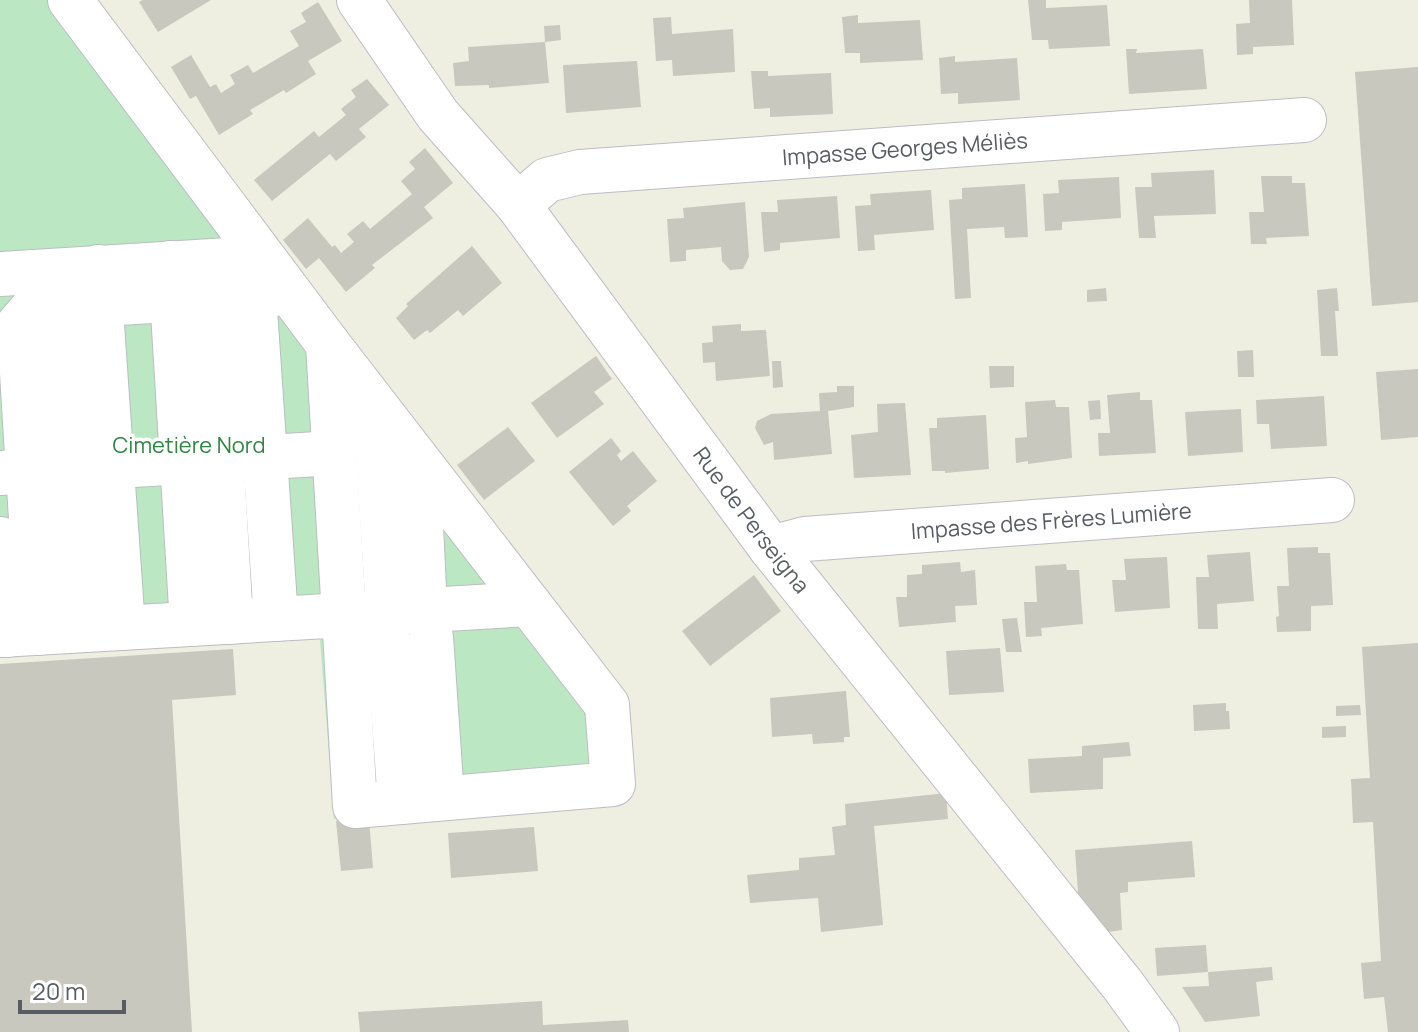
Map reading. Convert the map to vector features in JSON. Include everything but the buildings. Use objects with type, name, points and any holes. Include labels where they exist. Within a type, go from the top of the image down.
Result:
[{"type":"street","points":[[70,0],[225,289],[302,455],[364,624],[442,798]]},
{"type":"street","name":"Rue de Perseigna","points":[[359,0],[438,115],[518,205],[771,548],[1122,984],[1157,1032]]},
{"type":"street","name":"Impasse Georges Méliès","points":[[518,205],[547,180],[580,172],[1304,120]]},
{"type":"street","points":[[0,274],[87,292],[225,289],[328,344],[607,705],[613,784],[400,802],[364,624],[302,455],[328,344]]},
{"type":"street","points":[[158,626],[148,464],[225,289]]},
{"type":"street","points":[[158,626],[148,464],[225,289]]},
{"type":"street","points":[[87,292],[148,464],[158,626]]},
{"type":"street","points":[[15,635],[14,472],[19,324],[33,308],[87,292]]},
{"type":"street","points":[[364,624],[375,406]]},
{"type":"street","points":[[14,472],[302,455]]},
{"type":"street","points":[[364,624],[418,462]]},
{"type":"street","name":"Impasse des Frères Lumière","points":[[771,548],[805,539],[1332,500]]},
{"type":"street","points":[[468,524],[473,607]]},
{"type":"street","points":[[0,539],[15,635]]},
{"type":"street","points":[[364,624],[473,607],[538,616]]},
{"type":"street","points":[[15,635],[158,626],[364,624],[538,616]]},
{"type":"green space","name":"Cimetière Nord","points":[[0,0],[90,0],[621,698],[627,794],[334,819],[319,627],[0,645]]}]
